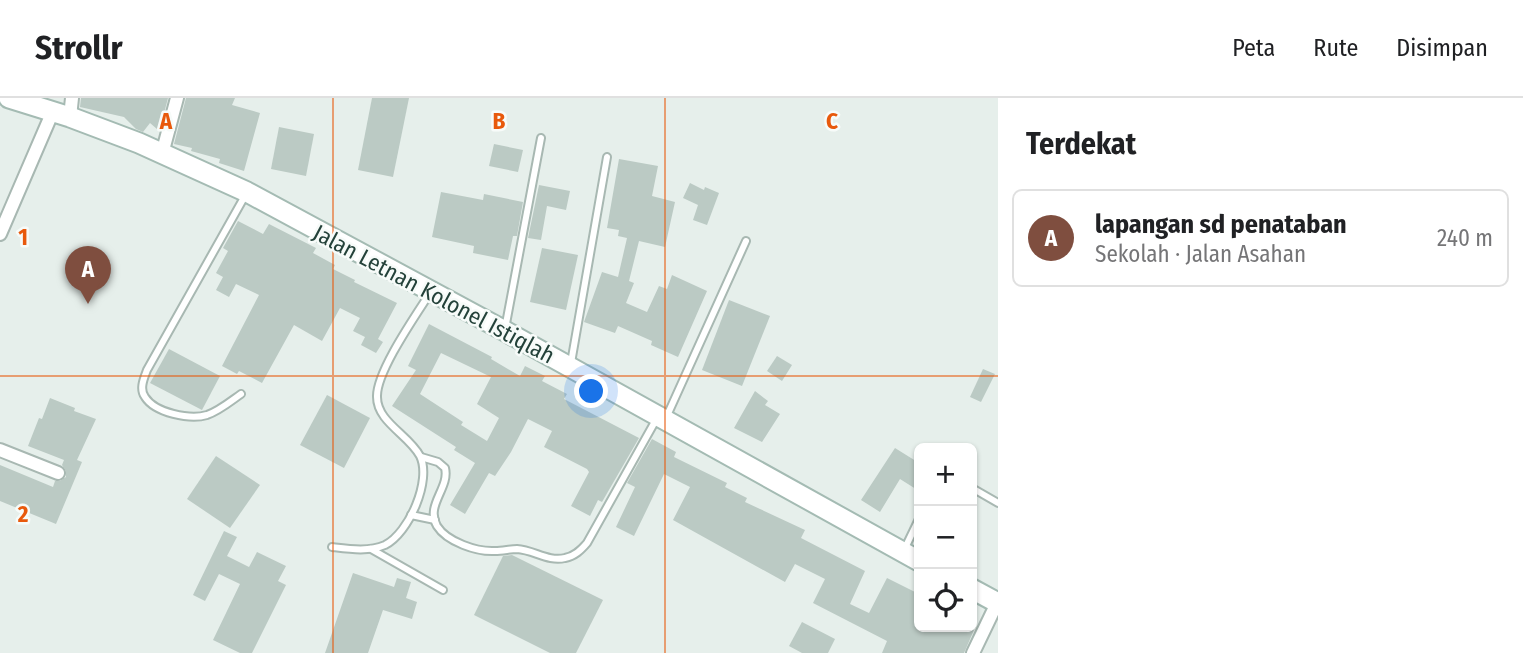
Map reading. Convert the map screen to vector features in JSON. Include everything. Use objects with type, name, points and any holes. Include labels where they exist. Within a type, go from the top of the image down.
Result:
[{"type":"street","name":"Jalan Letnan Kolonel Istiqlah","points":[[9,98],[65,109],[247,192],[505,331],[911,556]]},
{"type":"street","points":[[162,153],[177,98]]},
{"type":"street","points":[[0,234],[65,109]]},
{"type":"street","points":[[0,450],[58,473]]},
{"type":"street","points":[[973,653],[997,603],[977,592]]},
{"type":"lane","points":[[505,331],[541,138]]},
{"type":"lane","points":[[570,368],[607,157]]},
{"type":"lane","points":[[241,394],[212,413],[191,417],[170,413],[149,402],[143,395],[142,387],[146,370],[247,192]]},
{"type":"lane","points":[[421,457],[438,462],[445,468],[446,473],[434,508],[437,526],[448,536],[480,551],[520,550],[554,559],[574,555],[593,534],[662,418],[676,401],[746,241]]},
{"type":"lane","points":[[332,547],[371,549],[394,539],[411,515],[422,488],[424,468],[421,457],[378,408],[377,392],[385,370],[432,291]]},
{"type":"lane","points":[[977,491],[998,502]]},
{"type":"lane","points":[[411,515],[435,520]]},
{"type":"lane","points":[[371,549],[443,590]]},
{"type":"building","points":[[81,98],[168,98],[161,125],[157,129],[150,123],[143,132],[124,117],[80,107]]},
{"type":"building","points":[[186,98],[235,98],[232,105],[260,113],[244,171],[219,163],[220,159],[191,151],[192,148],[174,144]]},
{"type":"building","points":[[372,98],[409,98],[393,177],[358,170]]},
{"type":"building","points":[[279,127],[314,134],[306,176],[271,169]]},
{"type":"building","points":[[494,144],[523,150],[518,172],[489,166]]},
{"type":"building","points":[[619,159],[658,166],[652,196],[675,202],[665,247],[639,241],[629,281],[634,283],[626,303],[647,312],[659,286],[667,289],[672,275],[707,291],[678,357],[651,345],[652,341],[618,326],[615,333],[584,322],[602,272],[618,277],[627,238],[618,236],[619,230],[607,228]]},
{"type":"building","points":[[690,183],[719,193],[707,225],[693,220],[698,205],[683,198]]},
{"type":"building","points":[[539,185],[570,191],[566,210],[547,206],[541,240],[528,238]]},
{"type":"building","points":[[441,192],[483,200],[484,194],[523,202],[517,236],[513,236],[508,260],[473,253],[474,246],[432,237]]},
{"type":"building","points":[[238,221],[263,234],[269,224],[316,248],[313,253],[335,265],[333,269],[397,303],[378,339],[383,342],[376,353],[361,345],[365,337],[353,331],[360,318],[340,308],[322,341],[294,325],[262,383],[222,366],[259,295],[236,284],[229,297],[216,290],[223,277],[216,273],[228,251],[223,248]]},
{"type":"building","points":[[542,248],[578,255],[566,310],[530,302]]},
{"type":"building","points":[[729,300],[770,316],[742,386],[702,370]]},
{"type":"building","points":[[429,324],[492,357],[491,359],[520,376],[525,366],[545,376],[542,381],[567,394],[564,399],[639,438],[602,502],[598,500],[590,516],[571,506],[589,472],[544,447],[552,431],[528,419],[511,452],[495,476],[489,473],[465,514],[450,505],[475,463],[454,450],[456,447],[392,406],[416,370],[408,366]],"holes":[[[441,353],[491,377],[477,404],[499,418],[487,441],[420,394]]]},
{"type":"building","points":[[169,349],[220,376],[202,410],[150,383]]},
{"type":"building","points":[[777,356],[792,365],[782,381],[767,371]]},
{"type":"building","points":[[983,369],[995,374],[981,402],[970,397]]},
{"type":"building","points":[[755,391],[768,401],[765,405],[780,414],[762,442],[734,428]]},
{"type":"building","points":[[327,395],[370,418],[344,468],[300,445]]},
{"type":"building","points":[[50,398],[96,419],[77,460],[82,462],[56,524],[0,501],[0,465],[53,487],[55,481],[66,477],[62,465],[64,460],[28,446]]},
{"type":"building","points":[[652,439],[676,452],[674,457],[727,483],[725,487],[747,498],[745,502],[805,530],[801,538],[865,571],[850,604],[869,613],[887,578],[914,592],[914,632],[973,632],[964,653],[882,653],[887,641],[813,603],[825,579],[795,564],[785,582],[673,520],[690,487],[664,474],[634,536],[616,527],[635,487],[627,483]]},
{"type":"building","points":[[895,448],[914,460],[914,488],[900,479],[880,512],[861,500]]},
{"type":"building","points":[[216,456],[260,485],[230,528],[187,499]]},
{"type":"building","points":[[224,531],[237,537],[227,556],[249,567],[257,552],[286,566],[278,581],[286,585],[252,653],[240,653],[213,640],[240,584],[219,574],[205,601],[193,595]]},
{"type":"building","points":[[512,555],[603,600],[576,653],[550,653],[474,615],[503,556]]},
{"type":"building","points":[[353,573],[394,587],[397,578],[411,582],[406,598],[417,602],[412,619],[383,610],[368,653],[325,653]]},
{"type":"building","points":[[802,622],[835,639],[828,653],[802,653],[789,646]]},
{"type":"place","name":"lapangan sd penataban","points":[[88,304]]}]
